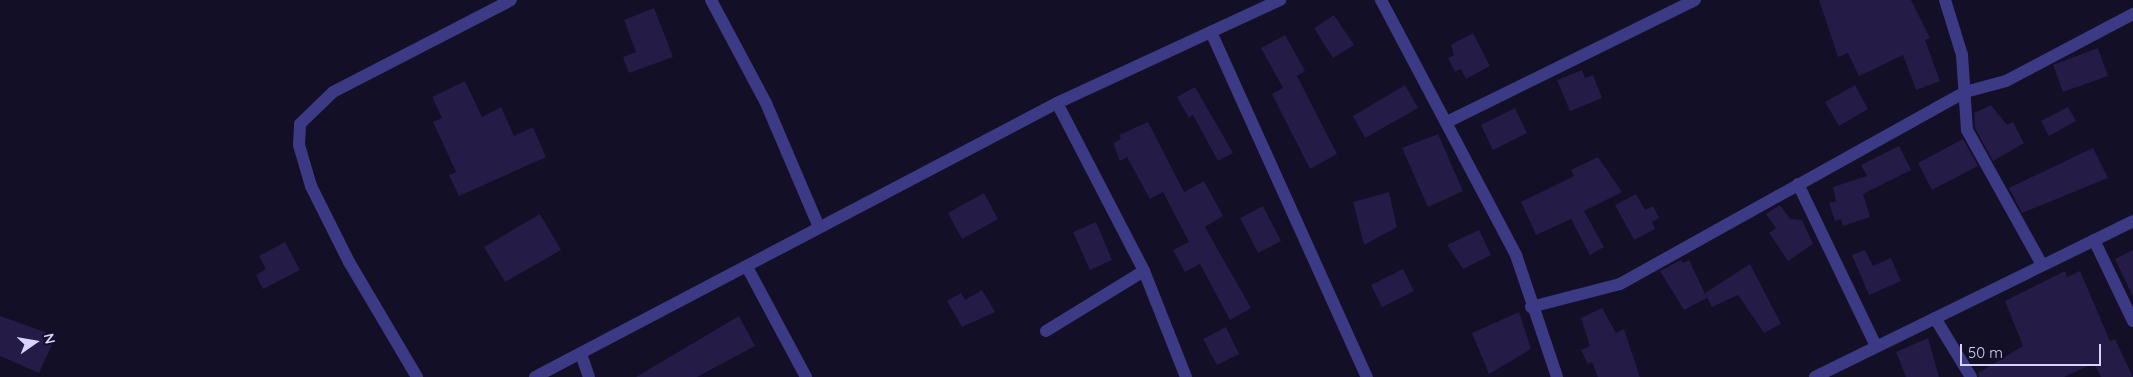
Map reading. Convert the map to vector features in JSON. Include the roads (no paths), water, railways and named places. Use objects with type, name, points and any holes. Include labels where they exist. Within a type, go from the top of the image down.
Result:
[{"type":"street","points":[[417,377],[348,262],[310,186],[299,145],[300,124],[333,92],[511,0]]},
{"type":"street","points":[[711,0],[766,103],[819,226]]},
{"type":"street","points":[[535,377],[747,267],[819,226],[880,199],[1057,103],[1280,0]]},
{"type":"street","points":[[1381,0],[1449,121],[1484,200],[1516,255],[1531,307],[1557,377]]},
{"type":"street","points":[[1449,121],[1695,0]]},
{"type":"street","points":[[1945,0],[1960,43],[1965,92],[1964,116],[1970,137],[2041,263]]},
{"type":"street","points":[[1531,307],[1620,284],[1965,92],[2006,81],[2133,14]]},
{"type":"street","points":[[1211,32],[1365,376]]},
{"type":"street","points":[[1057,103],[1144,270],[1186,377]]},
{"type":"street","points":[[1798,184],[1875,344]]},
{"type":"street","points":[[1816,377],[1875,344],[1935,318],[2041,263],[2133,221]]},
{"type":"street","points":[[2094,240],[2133,321]]},
{"type":"street","points":[[747,267],[806,377]]},
{"type":"street","points":[[1046,332],[1144,270]]},
{"type":"street","points":[[1935,318],[1971,377]]},
{"type":"street","points":[[581,354],[589,377]]}]
